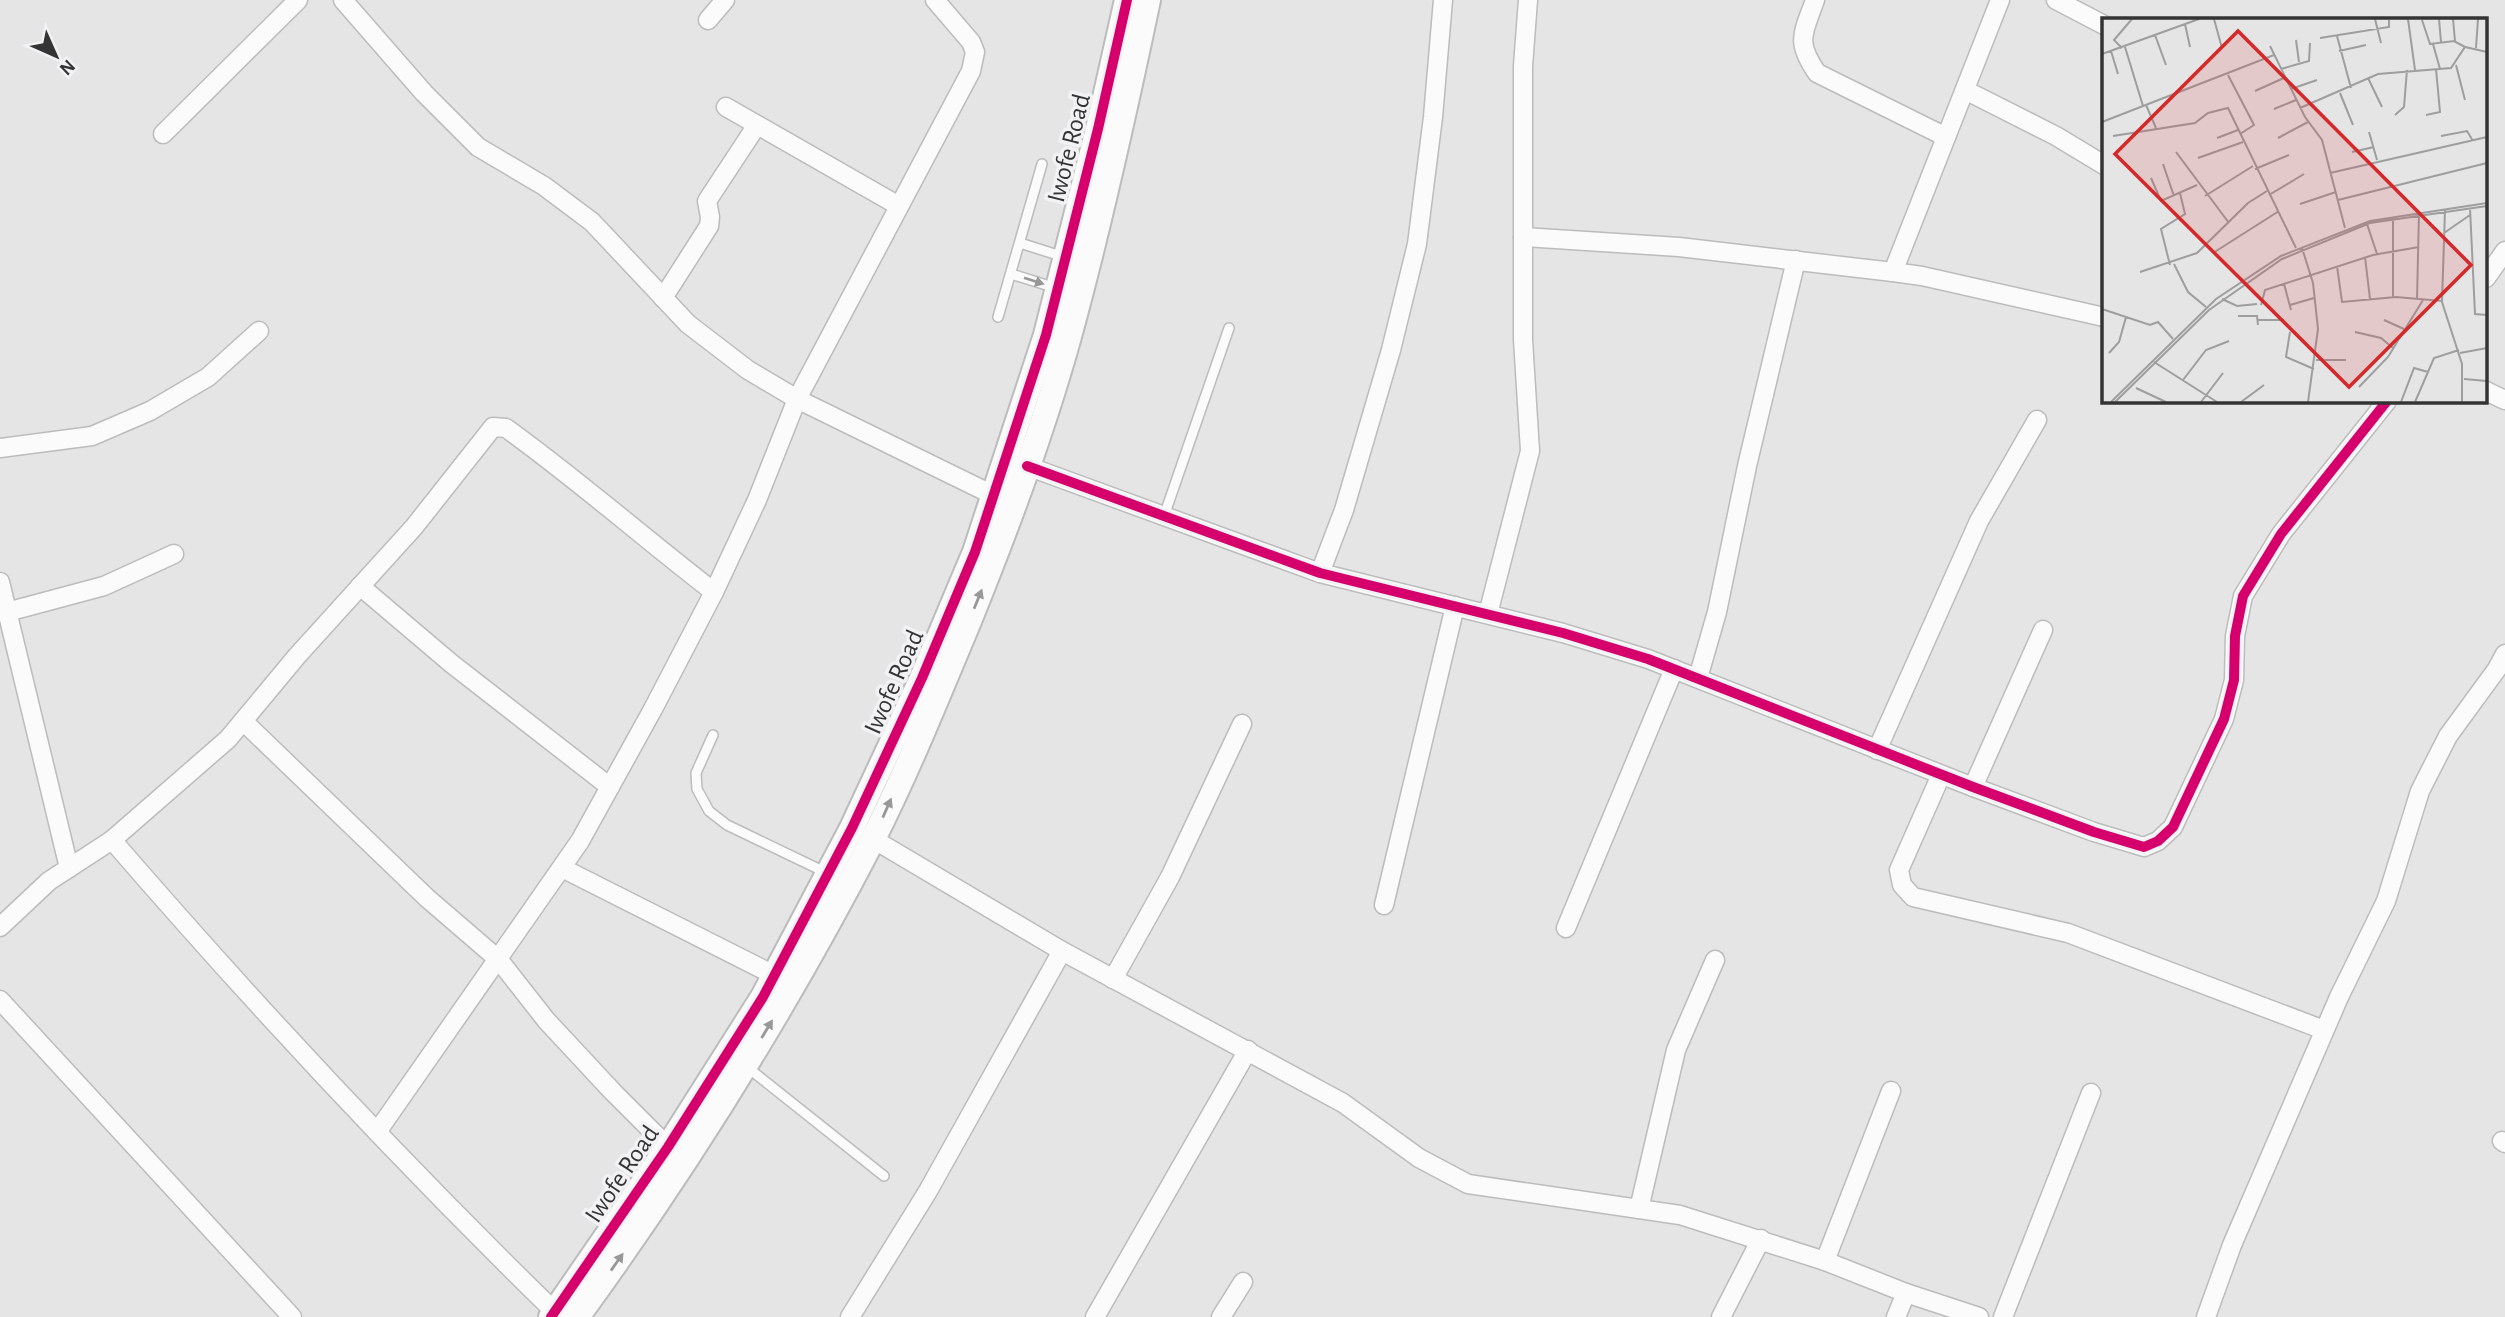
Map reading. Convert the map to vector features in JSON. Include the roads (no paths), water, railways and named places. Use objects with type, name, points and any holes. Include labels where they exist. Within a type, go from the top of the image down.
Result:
[{"type":"street","points":[[163,134],[298,0]]},
{"type":"street","points":[[343,0],[425,93],[478,147],[544,186],[592,222],[688,324],[747,370],[797,399],[995,496]]},
{"type":"street","points":[[708,20],[724,0]]},
{"type":"street","points":[[377,1132],[580,841],[713,592],[757,500],[797,399],[971,71],[975,52],[962,31],[935,0]]},
{"type":"street","name":"Iwofe Road","points":[[644,1202],[668,1147],[763,997],[829,873],[922,678],[975,552],[1046,335],[1127,0]]},
{"type":"street","name":"Iwofe Road","points":[[561,1315],[746,1065],[873,839],[942,686],[994,559],[1027,466],[1074,316],[1120,134],[1148,0]]},
{"type":"street","points":[[1321,573],[1356,470],[1391,350],[1417,244],[1433,117],[1443,0]]},
{"type":"street","points":[[1488,614],[1530,451],[1523,340],[1523,66],[1528,0]]},
{"type":"street","points":[[1815,0],[1801,38],[1805,56],[1817,73],[1946,137]]},
{"type":"street","points":[[1893,272],[2000,0]]},
{"type":"street","points":[[2056,0],[2102,24]]},
{"type":"street","points":[[1965,90],[2056,136],[2102,164]]},
{"type":"street","points":[[726,107],[899,206]]},
{"type":"street","points":[[663,298],[709,226],[707,201],[758,125]]},
{"type":"street","points":[[1523,237],[1679,247],[1893,272],[1922,276],[2102,317]]},
{"type":"street","points":[[2488,275],[2505,251]]},
{"type":"street","points":[[1698,678],[1717,612],[1747,466],[1796,260]]},
{"type":"street","points":[[0,448],[92,436],[150,411],[208,377],[259,331]]},
{"type":"street","points":[[2488,391],[2505,400]]},
{"type":"street","points":[[1027,466],[1321,573],[1563,633],[1674,669],[1941,775],[2094,832],[2144,846],[2158,841],[2173,827],[2224,719],[2234,680],[2235,636],[2243,596],[2281,534],[2386,402]]},
{"type":"street","points":[[1877,750],[1979,521],[2037,420]]},
{"type":"street","points":[[0,927],[49,881],[111,840],[228,739],[297,656],[414,527],[494,427],[506,428],[572,476],[713,592]]},
{"type":"street","points":[[7,612],[104,586],[174,554]]},
{"type":"street","points":[[0,582],[69,868]]},
{"type":"street","points":[[360,586],[452,664],[610,787]]},
{"type":"street","points":[[1384,905],[1455,606]]},
{"type":"street","points":[[1973,787],[2043,630]]},
{"type":"street","points":[[2206,1317],[2232,1245],[2324,1030],[2386,901],[2420,791],[2448,736],[2505,654]]},
{"type":"street","points":[[1566,928],[1674,669]]},
{"type":"street","points":[[243,721],[427,898],[499,960],[546,1020],[668,1147]]},
{"type":"street","points":[[1113,979],[1170,877],[1242,724]]},
{"type":"street","points":[[1941,775],[1899,870],[1902,885],[1913,897],[2068,933],[2324,1030]]},
{"type":"street","points":[[873,839],[1062,951],[1343,1103],[1419,1158],[1468,1184],[1680,1215],[1825,1261],[1906,1293],[1979,1317]]},
{"type":"street","points":[[111,840],[223,969],[377,1132],[460,1219],[561,1315]]},
{"type":"street","points":[[562,868],[774,975]]},
{"type":"street","points":[[850,1317],[928,1191],[1062,951]]},
{"type":"street","points":[[1639,1209],[1676,1050],[1715,960]]},
{"type":"street","points":[[0,1000],[292,1317]]},
{"type":"street","points":[[1095,1317],[1248,1050]]},
{"type":"street","points":[[1825,1261],[1891,1091]]},
{"type":"street","points":[[2003,1317],[2091,1093]]},
{"type":"street","points":[[1721,1317],[1760,1239]]},
{"type":"street","points":[[1221,1317],[1243,1282]]},
{"type":"street","points":[[1896,1317],[1906,1293]]},
{"type":"lane","points":[[998,317],[1042,164]]},
{"type":"lane","points":[[1020,243],[1065,258]]},
{"type":"lane","points":[[1011,274],[1057,289]]},
{"type":"lane","points":[[1164,516],[1229,327]]},
{"type":"lane","points":[[713,735],[696,773],[697,789],[709,811],[727,825],[829,873]]},
{"type":"lane","points":[[746,1065],[884,1176]]}]
